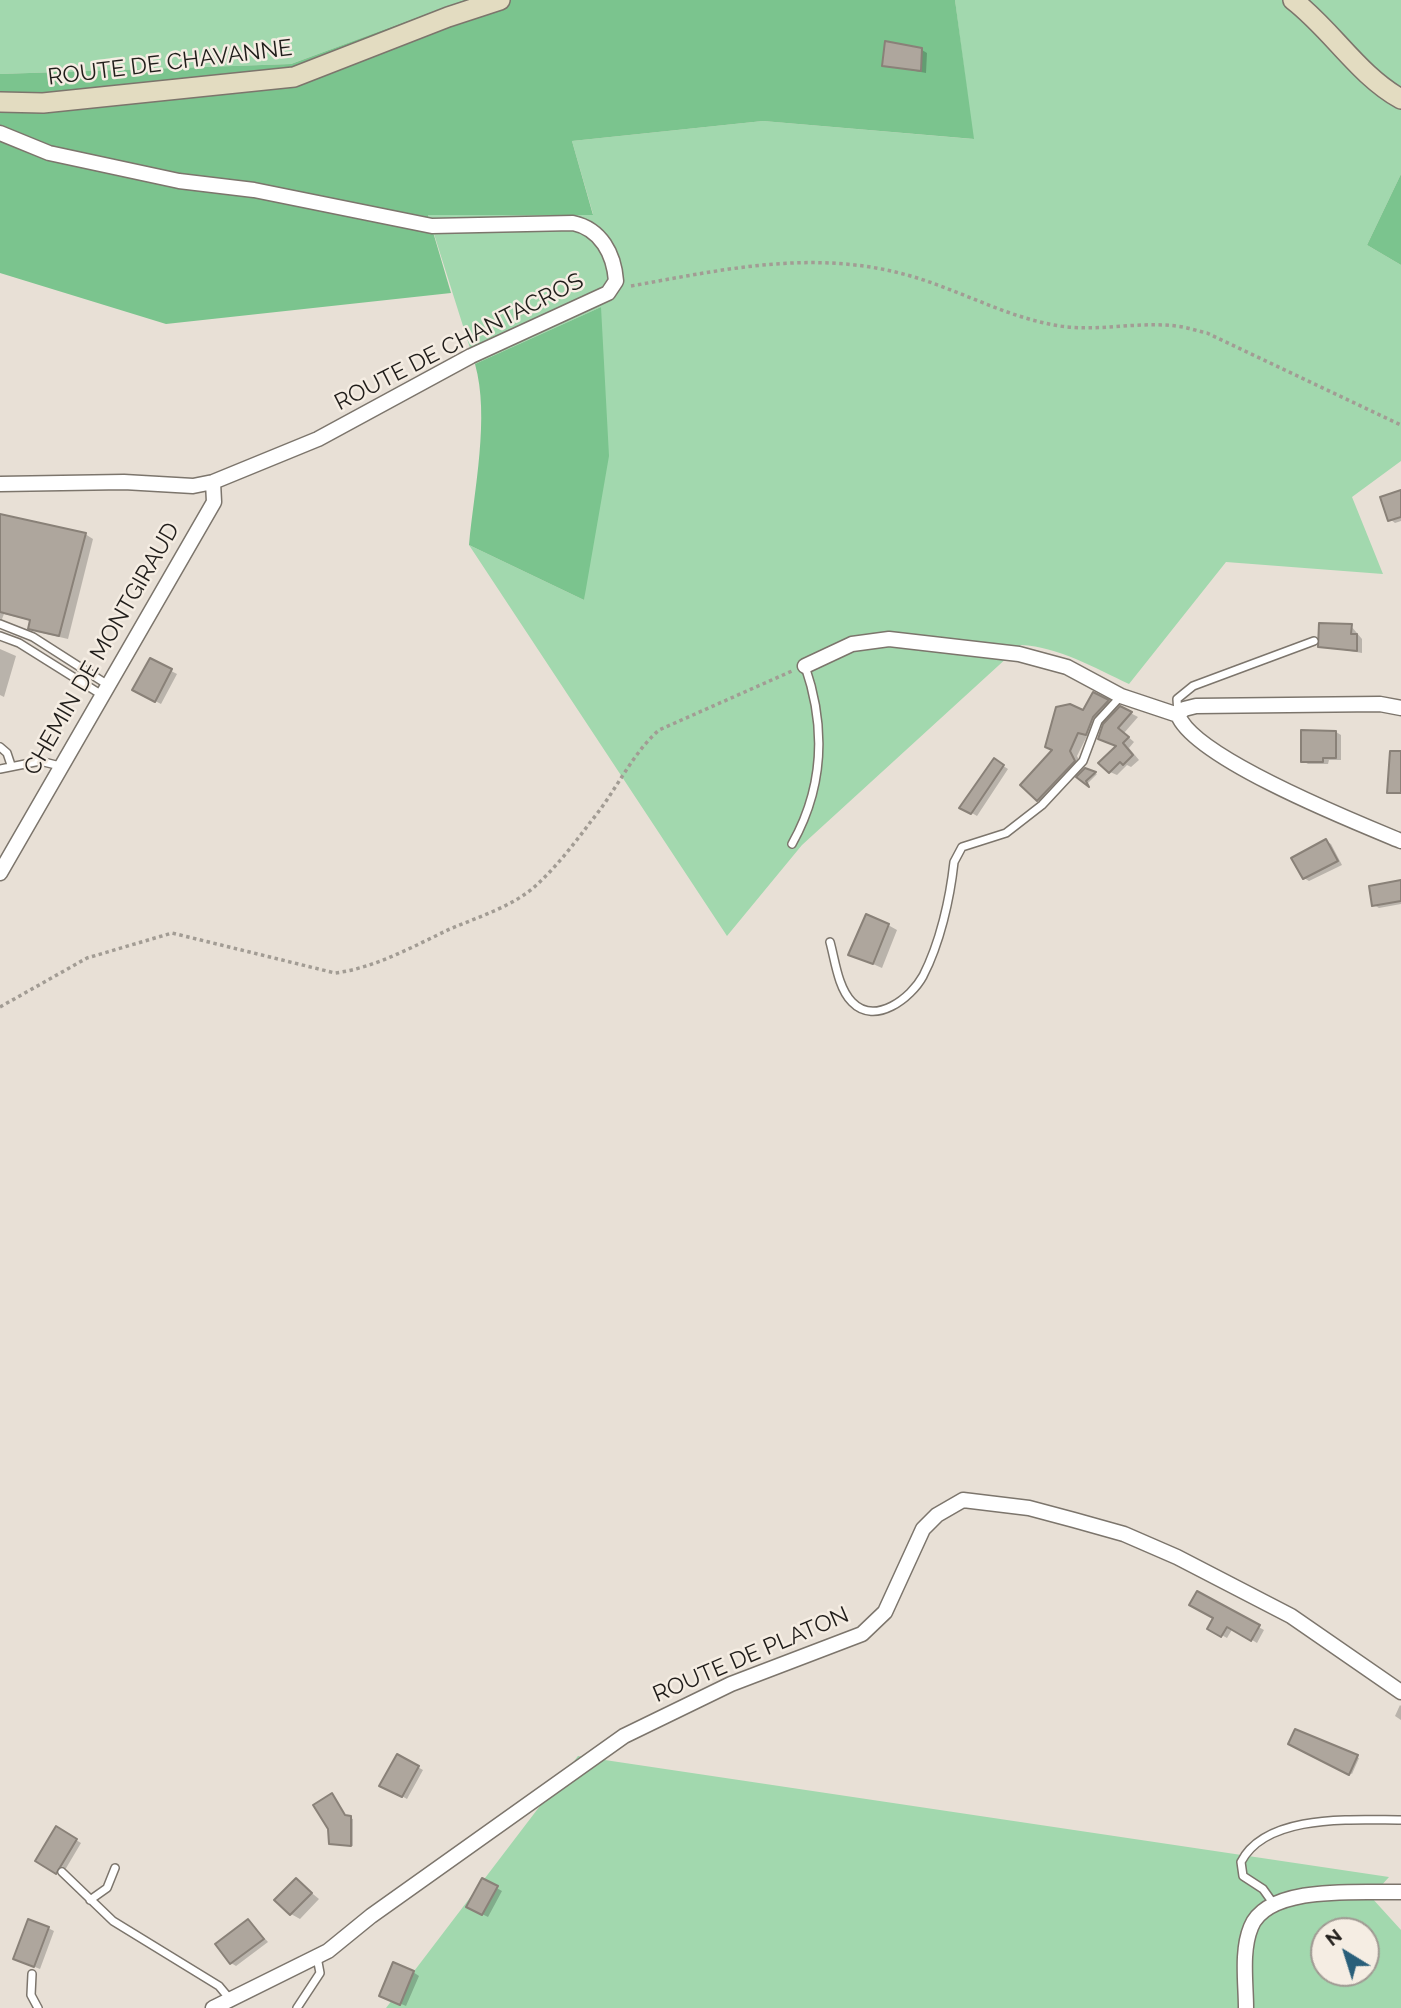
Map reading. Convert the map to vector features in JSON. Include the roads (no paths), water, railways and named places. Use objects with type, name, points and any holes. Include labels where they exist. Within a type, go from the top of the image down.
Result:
[{"type":"main road","name":"ROUTE DE CHAVANNE","points":[[0,102],[43,103],[295,77],[500,0]]},
{"type":"main road","points":[[1293,0],[1316,18],[1382,89],[1401,99]]},
{"type":"street","name":"ROUTE DE CHANTACROS","points":[[0,133],[62,156],[179,181],[254,190],[432,226],[573,223],[588,226],[607,248],[615,281],[608,293],[512,336],[318,439],[214,482],[193,486],[124,482],[0,484]]},
{"type":"street","name":"CHEMIN DE MONTGIRAUD","points":[[0,873],[214,502],[214,482]]},
{"type":"street","points":[[804,666],[852,645],[889,639],[1019,654],[1067,667],[1121,696],[1178,715],[1182,725],[1194,736],[1259,779],[1401,841]]},
{"type":"street","points":[[1178,715],[1184,709],[1196,706],[1399,702]]},
{"type":"street","name":"ROUTE DE PLATON","points":[[213,2008],[317,1957],[403,1892],[624,1736],[731,1684],[862,1634],[885,1612],[923,1528],[937,1515],[963,1500],[1029,1508],[1124,1534],[1177,1557],[1291,1616],[1401,1692]]},
{"type":"street","points":[[1246,2008],[1247,1948],[1251,1927],[1260,1913],[1273,1903],[1329,1894],[1401,1892]]},
{"type":"lane","points":[[0,624],[33,637],[105,690]]},
{"type":"lane","points":[[0,636],[19,643],[105,690]]},
{"type":"lane","points":[[1178,715],[1177,699],[1193,686],[1314,641]]},
{"type":"lane","points":[[792,844],[811,801],[819,747],[820,724],[804,666]]},
{"type":"lane","points":[[830,942],[846,991],[852,1002],[861,1008],[883,1010],[909,994],[921,979],[929,962],[954,862],[962,847],[1006,833],[1042,805],[1083,761],[1098,721],[1121,696]]},
{"type":"lane","points":[[0,747],[7,753],[12,765]]},
{"type":"lane","points":[[0,769],[46,761],[60,766]]},
{"type":"lane","points":[[1273,1903],[1263,1889],[1243,1876],[1241,1863],[1256,1843],[1292,1826],[1318,1822],[1401,1820]]},
{"type":"lane","points":[[90,1900],[107,1888],[116,1868]]},
{"type":"lane","points":[[62,1872],[113,1921],[219,1986],[229,1998]]},
{"type":"lane","points":[[297,2008],[320,1973],[317,1957]]},
{"type":"lane","points":[[32,1974],[31,1995],[38,2008]]}]
